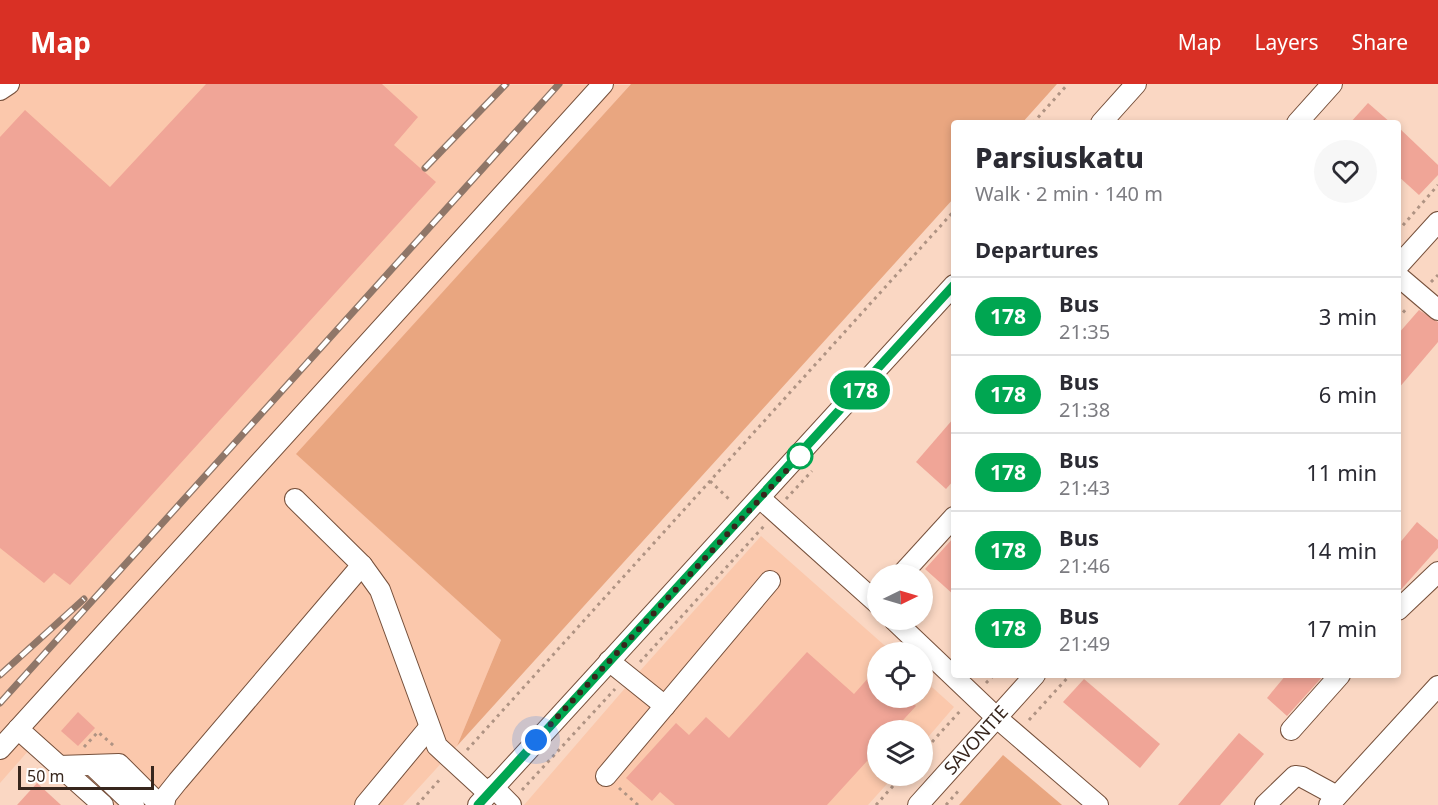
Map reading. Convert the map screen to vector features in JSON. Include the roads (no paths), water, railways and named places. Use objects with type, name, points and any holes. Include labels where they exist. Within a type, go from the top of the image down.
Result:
[{"type":"street","points":[[0,90],[9,84]]},
{"type":"street","points":[[1104,120],[1136,84]]},
{"type":"street","points":[[1300,120],[1332,84]]},
{"type":"street","points":[[0,749],[596,86]]},
{"type":"street","points":[[1401,264],[1438,222]]},
{"type":"street","points":[[1401,279],[1438,310]]},
{"type":"street","points":[[486,795],[609,661],[768,505],[951,289]]},
{"type":"street","points":[[295,499],[362,565],[380,590],[428,729],[437,746],[486,795],[511,804]]},
{"type":"street","points":[[768,505],[867,594]]},
{"type":"street","points":[[911,564],[951,520]]},
{"type":"street","points":[[59,766],[86,758],[119,764],[162,805],[178,781],[362,565]]},
{"type":"street","points":[[1401,607],[1438,572]]},
{"type":"street","points":[[606,776],[770,581]]},
{"type":"street","points":[[905,630],[951,674]]},
{"type":"street","points":[[609,661],[665,706]]},
{"type":"street","points":[[955,678],[1098,805]]},
{"type":"street","name":"SAVONTIE","points":[[918,805],[1032,678]]},
{"type":"street","points":[[1291,730],[1337,678]]},
{"type":"street","points":[[1265,805],[1295,776],[1302,777],[1333,800],[1435,694]]},
{"type":"street","points":[[18,729],[103,805]]},
{"type":"street","points":[[365,805],[428,729]]},
{"type":"street","points":[[86,758],[134,805]]},
{"type":"railway","points":[[425,168],[506,84]]},
{"type":"railway","points":[[0,703],[559,84]]},
{"type":"railway","points":[[0,675],[84,599]]}]
